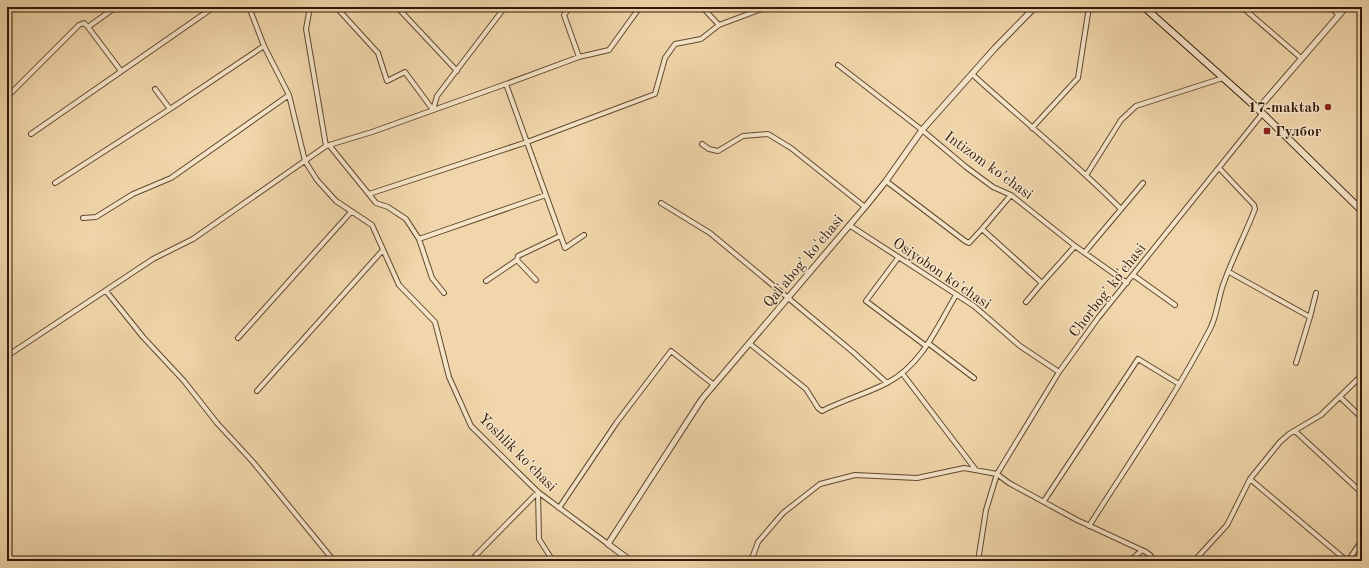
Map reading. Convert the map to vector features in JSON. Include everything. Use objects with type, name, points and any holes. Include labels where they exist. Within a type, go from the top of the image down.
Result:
[{"type":"main road","points":[[1144,7],[1260,112],[1362,210]]},
{"type":"street","points":[[88,27],[116,7]]},
{"type":"street","points":[[31,134],[214,7]]},
{"type":"street","name":"Yoshlik ko'chasi","points":[[249,7],[264,46],[289,95],[305,161],[317,180],[336,201],[372,225],[382,251],[399,285],[435,322],[449,377],[471,426],[538,492],[631,561]]},
{"type":"street","points":[[310,7],[306,29],[328,146],[376,203],[388,207],[406,219],[419,240],[432,278],[444,293]]},
{"type":"street","points":[[336,7],[378,53],[387,81],[405,72],[433,110]]},
{"type":"street","points":[[397,7],[457,71]]},
{"type":"street","points":[[433,110],[437,96],[505,7]]},
{"type":"street","points":[[570,7],[564,15],[579,58]]},
{"type":"street","points":[[7,356],[153,259],[193,239],[328,146],[372,132],[579,58],[609,50],[640,7]]},
{"type":"street","points":[[702,7],[719,25]]},
{"type":"street","points":[[369,194],[527,142],[655,94],[665,58],[675,44],[700,39],[719,25],[767,7]]},
{"type":"street","name":"Qal'abog' ko'chasi","points":[[608,544],[702,399],[865,207],[886,181],[922,130],[1035,7]]},
{"type":"street","points":[[1032,128],[1078,78],[1089,7]]},
{"type":"street","points":[[1242,7],[1301,58]]},
{"type":"street","points":[[1330,7],[1339,15]]},
{"type":"street","points":[[1260,112],[1301,58],[1346,7]]},
{"type":"street","points":[[8,96],[79,25],[84,23],[121,71]]},
{"type":"street","points":[[56,183],[264,46]]},
{"type":"street","name":"Intizom ko'chasi","points":[[838,66],[988,183],[1011,194],[1075,246],[1127,283]]},
{"type":"street","points":[[972,74],[1032,128],[1087,174],[1121,209]]},
{"type":"street","points":[[1087,174],[1121,120],[1136,106],[1223,78]]},
{"type":"street","points":[[506,84],[565,248],[584,236]]},
{"type":"street","points":[[155,89],[170,109]]},
{"type":"street","points":[[83,218],[96,217],[133,194],[171,178],[289,95]]},
{"type":"street","name":"Сhorbog' ko'chasi","points":[[978,561],[986,510],[997,474],[1059,372],[1133,275],[1220,168],[1260,112]]},
{"type":"street","points":[[702,144],[709,149],[718,150],[743,136],[768,134],[792,148],[865,207]]},
{"type":"street","points":[[1089,526],[1179,384],[1211,327],[1223,284],[1229,272],[1238,245],[1255,210],[1254,205],[1220,168]]},
{"type":"street","points":[[886,181],[969,243],[982,230],[1011,194]]},
{"type":"street","points":[[1085,252],[1143,183]]},
{"type":"street","points":[[419,240],[546,195]]},
{"type":"street","points":[[661,203],[710,233],[789,298],[887,383]]},
{"type":"street","points":[[238,338],[351,212]]},
{"type":"street","name":"Osiyobon ko'chasi","points":[[849,225],[974,306],[1020,346],[1059,372]]},
{"type":"street","points":[[982,230],[1042,283]]},
{"type":"street","points":[[486,281],[517,260],[518,256],[560,236]]},
{"type":"street","points":[[1026,302],[1075,246]]},
{"type":"street","points":[[257,391],[382,251]]},
{"type":"street","points":[[898,258],[866,301],[974,378]]},
{"type":"street","points":[[517,260],[536,280]]},
{"type":"street","points":[[1229,272],[1310,317]]},
{"type":"street","points":[[1133,275],[1175,305]]},
{"type":"street","points":[[106,291],[143,337],[184,381],[217,423],[253,462],[334,561]]},
{"type":"street","points":[[1296,363],[1316,293]]},
{"type":"street","points":[[749,343],[806,389],[818,408],[822,411],[842,401],[887,383],[902,373],[922,354],[956,295]]},
{"type":"street","points":[[559,508],[617,422],[672,351],[714,385]]},
{"type":"street","points":[[1044,501],[1138,359],[1179,384]]},
{"type":"street","points":[[902,373],[976,470]]},
{"type":"street","points":[[1194,561],[1227,525],[1250,479],[1285,437],[1322,415],[1341,398],[1362,375]]},
{"type":"street","points":[[1341,398],[1362,418]]},
{"type":"street","points":[[1295,431],[1362,493]]},
{"type":"street","points":[[751,561],[758,542],[783,513],[820,484],[855,475],[917,478],[964,468],[997,474],[1009,483],[1089,526],[1141,550],[1150,555],[1154,561]]},
{"type":"street","points":[[1250,479],[1347,561],[1362,540]]},
{"type":"street","points":[[476,561],[474,558],[476,555],[538,492]]},
{"type":"street","points":[[538,492],[539,539],[553,561]]},
{"type":"street","points":[[1130,561],[1141,550]]},
{"type":"place","name":"17-maktab","points":[[1328,107]]},
{"type":"place","name":"Гулбоғ","points":[[1267,131]]}]
